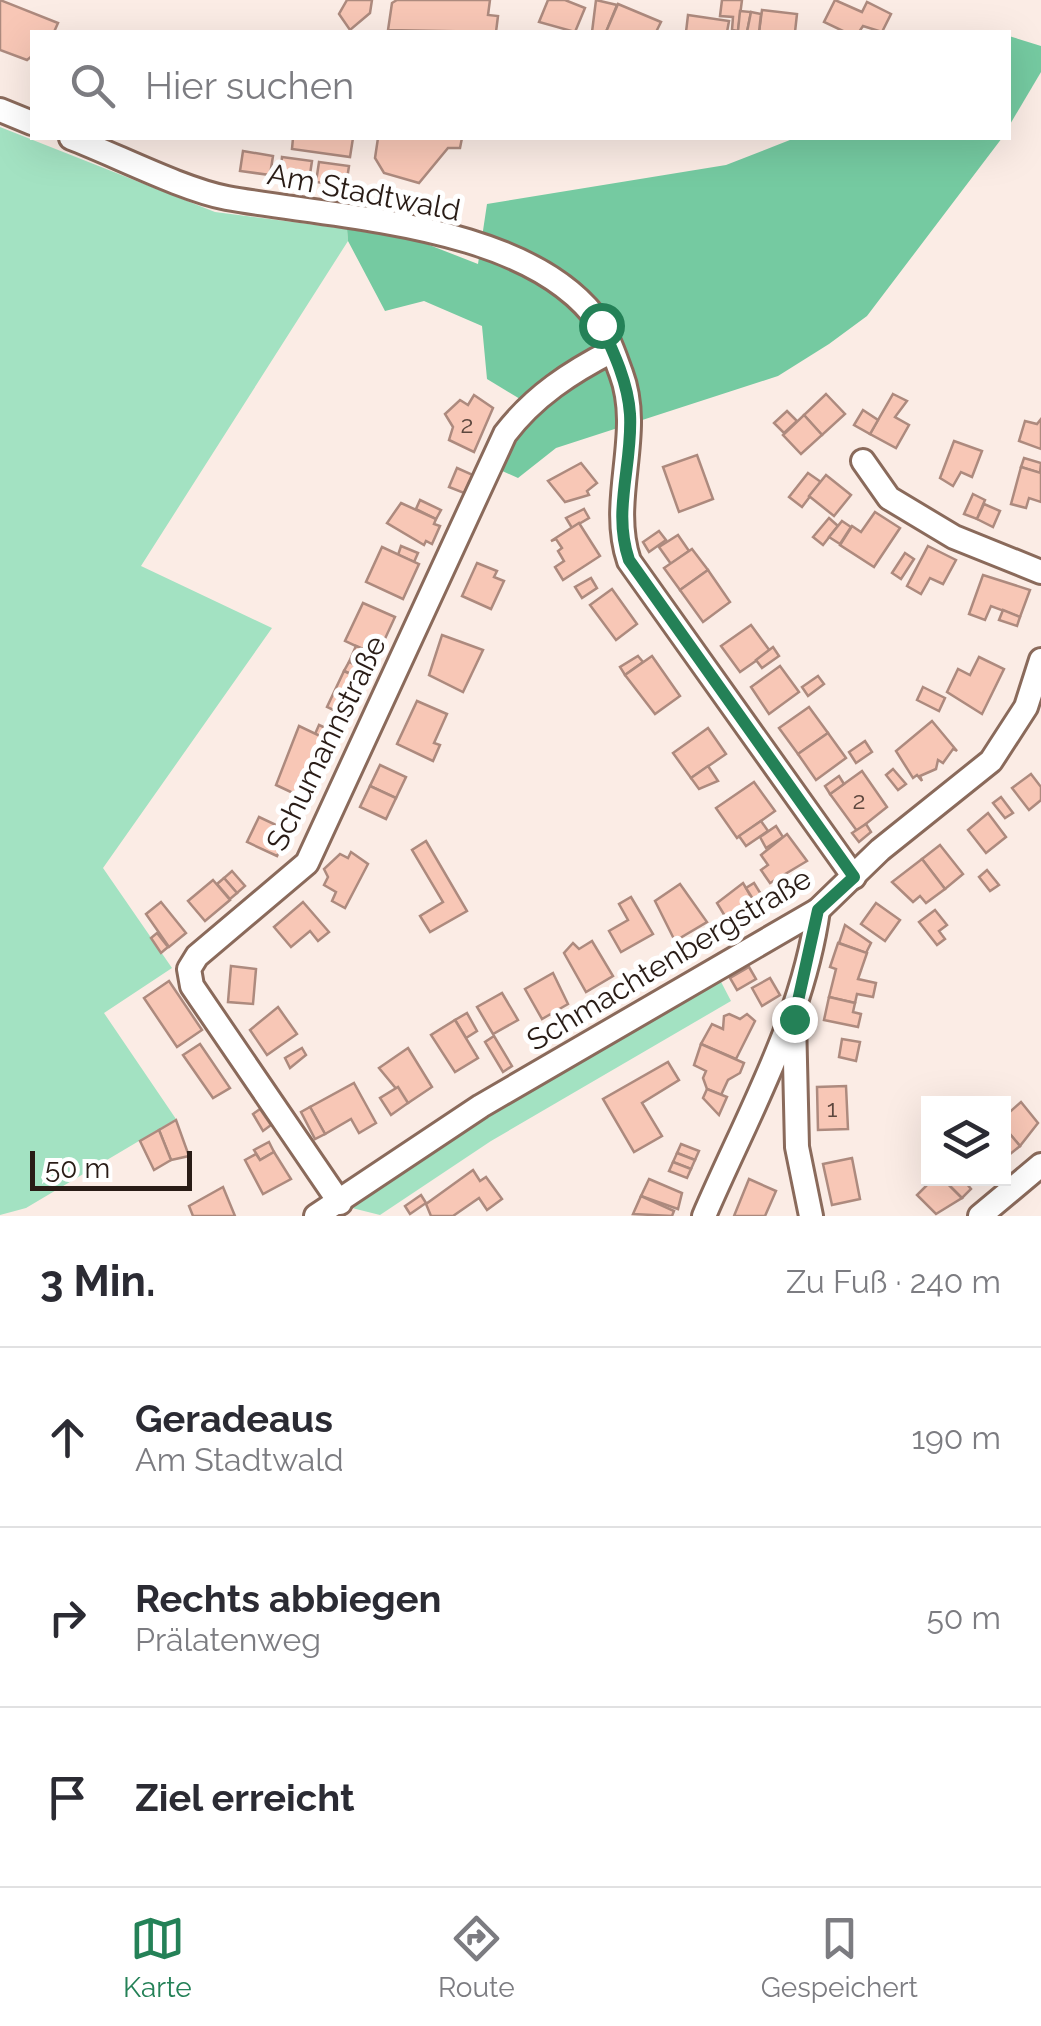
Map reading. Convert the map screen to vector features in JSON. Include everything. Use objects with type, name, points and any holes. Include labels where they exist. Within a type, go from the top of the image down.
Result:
[{"type":"street","points":[[0,110],[30,121]]},
{"type":"street","name":"Am Stadtwald","points":[[75,140],[222,197],[354,214],[455,236],[551,279],[576,297],[601,325],[630,415],[620,513],[629,560],[854,877]]},
{"type":"street","name":"Schumannstraße","points":[[340,1203],[192,986],[190,969],[197,956],[307,864],[505,434],[522,412],[571,372],[612,350]]},
{"type":"street","points":[[863,460],[888,498],[954,537],[1041,572]]},
{"type":"street","name":"Schmachtenbergstraße","points":[[316,1216],[481,1106],[818,910],[880,850],[991,760],[1026,707],[1041,660]]},
{"type":"street","points":[[811,1216],[797,1147],[794,1019],[818,910]]},
{"type":"street","points":[[704,1216],[772,1058],[794,1019]]},
{"type":"street","points":[[980,1216],[1041,1165]]},
{"type":"green space","points":[[1011,37],[1041,46],[1041,72],[1011,123]]},
{"type":"green space","points":[[0,127],[215,212],[347,229],[348,241],[141,566],[272,628],[103,868],[172,968],[104,1013],[176,1119],[26,1208],[0,1215]]},
{"type":"green space","points":[[790,140],[1000,140],[867,316],[829,344],[778,376],[556,448],[518,478],[500,470],[522,428],[540,411],[487,379],[482,326],[424,301],[385,311],[348,241],[347,229],[419,241],[478,264],[487,204],[726,165]]},
{"type":"green space","points":[[719,978],[731,1001],[491,1141],[380,1215],[352,1208],[470,1126]]},
{"type":"building","points":[[0,0],[58,23],[55,30],[30,30],[27,60],[0,50]]},
{"type":"building","points":[[347,0],[372,0],[370,13],[350,30],[339,14]]},
{"type":"building","points":[[490,0],[488,15],[498,16],[496,30],[388,30],[392,3]]},
{"type":"building","points":[[548,0],[565,0],[585,8],[576,30],[539,22]]},
{"type":"building","points":[[596,0],[617,5],[607,30],[592,30]]},
{"type":"building","points":[[722,0],[742,0],[738,30],[732,30],[733,17],[720,16]]},
{"type":"building","points":[[835,0],[862,12],[867,2],[891,14],[883,30],[863,26],[860,30],[841,30],[824,22]]},
{"type":"building","points":[[618,4],[661,22],[657,30],[607,30]]},
{"type":"building","points":[[762,10],[797,14],[795,30],[759,30]]},
{"type":"building","points":[[740,11],[751,12],[747,30],[738,30]]},
{"type":"building","points":[[751,12],[761,14],[759,30],[747,30]]},
{"type":"building","points":[[688,15],[729,21],[727,30],[686,30]]},
{"type":"building","points":[[293,140],[353,140],[350,157],[292,149]]},
{"type":"building","points":[[378,140],[462,140],[460,148],[448,148],[419,183],[384,173],[375,158]]},
{"type":"building","points":[[243,151],[273,156],[270,175],[240,171]]},
{"type":"building","points":[[282,157],[312,161],[309,181],[280,177]]},
{"type":"building","points":[[319,162],[349,166],[346,186],[316,182]]},
{"type":"building","points":[[826,394],[845,414],[822,435],[804,415]]},
{"type":"building","points":[[893,394],[907,401],[895,417],[909,425],[896,448],[870,434]]},
{"type":"building","points":[[474,395],[493,408],[474,452],[449,440],[453,427],[445,414],[460,400],[468,405]]},
{"type":"building","points":[[863,410],[878,420],[870,434],[854,425]]},
{"type":"building","points":[[787,411],[797,421],[784,433],[774,423]]},
{"type":"building","points":[[804,415],[822,435],[801,454],[783,435]]},
{"type":"building","points":[[1041,419],[1041,449],[1019,441],[1025,421],[1037,424]]},
{"type":"building","points":[[954,441],[982,451],[972,477],[961,472],[953,486],[940,478]]},
{"type":"building","points":[[697,455],[713,499],[679,512],[663,467]]},
{"type":"building","points":[[1024,458],[1041,463],[1040,473],[1021,467]]},
{"type":"building","points":[[581,463],[597,483],[587,491],[589,495],[565,502],[548,481]]},
{"type":"building","points":[[1021,467],[1041,473],[1041,502],[1029,498],[1026,508],[1011,504]]},
{"type":"building","points":[[457,468],[473,475],[464,493],[449,487]]},
{"type":"building","points":[[808,473],[821,482],[802,507],[789,497]]},
{"type":"building","points":[[826,475],[851,495],[834,516],[809,496]]},
{"type":"building","points":[[973,494],[985,500],[977,519],[964,514]]},
{"type":"building","points":[[420,500],[441,510],[436,519],[416,509]]},
{"type":"building","points":[[401,503],[436,519],[434,524],[440,526],[432,544],[426,541],[424,545],[387,523]]},
{"type":"building","points":[[984,504],[1000,511],[993,527],[977,519]]},
{"type":"building","points":[[584,509],[589,518],[572,528],[566,518]]},
{"type":"building","points":[[875,512],[900,528],[874,567],[840,545],[852,526],[861,532]]},
{"type":"building","points":[[829,518],[838,526],[823,545],[813,537]]},
{"type":"building","points":[[842,521],[851,527],[840,544],[829,537]]},
{"type":"building","points":[[579,523],[600,556],[563,580],[555,567],[564,561],[558,551],[562,548],[556,539],[551,541]]},
{"type":"building","points":[[659,531],[666,540],[649,552],[643,542]]},
{"type":"building","points":[[678,535],[689,551],[671,564],[659,547]]},
{"type":"building","points":[[401,546],[418,553],[414,562],[398,555]]},
{"type":"building","points":[[928,546],[956,560],[943,584],[930,578],[921,594],[907,586]]},
{"type":"building","points":[[382,547],[419,564],[403,599],[366,582]]},
{"type":"building","points":[[692,549],[708,570],[680,590],[664,568]]},
{"type":"building","points":[[905,553],[914,559],[901,579],[892,573]]},
{"type":"building","points":[[477,563],[497,571],[494,577],[504,581],[491,609],[462,596]]},
{"type":"building","points":[[708,570],[730,602],[703,622],[680,590]]},
{"type":"building","points":[[983,575],[1030,590],[1020,617],[991,606],[985,620],[969,614]]},
{"type":"building","points":[[591,578],[597,588],[582,598],[575,587]]},
{"type":"building","points":[[612,589],[637,624],[616,640],[590,605]]},
{"type":"building","points":[[363,603],[395,617],[377,656],[345,641]]},
{"type":"building","points":[[1003,610],[1020,617],[1017,626],[999,620]]},
{"type":"building","points":[[751,625],[770,651],[740,672],[721,646]]},
{"type":"building","points":[[442,635],[483,650],[463,692],[429,675]]},
{"type":"building","points":[[356,646],[375,654],[367,670],[349,662]]},
{"type":"building","points":[[773,647],[779,656],[762,668],[756,660]]},
{"type":"building","points":[[638,656],[643,662],[625,675],[620,667]]},
{"type":"building","points":[[652,656],[680,696],[655,714],[625,675]]},
{"type":"building","points":[[979,657],[1004,669],[982,714],[947,692],[958,669],[970,675]]},
{"type":"building","points":[[349,662],[365,670],[361,678],[344,671]]},
{"type":"building","points":[[780,666],[799,692],[769,714],[751,687]]},
{"type":"building","points":[[344,671],[365,681],[348,717],[327,707]]},
{"type":"building","points":[[818,676],[824,684],[808,696],[802,687]]},
{"type":"building","points":[[923,687],[945,698],[939,711],[917,700]]},
{"type":"building","points":[[417,701],[447,714],[434,743],[440,745],[433,761],[397,744]]},
{"type":"building","points":[[809,707],[828,733],[798,754],[779,728]]},
{"type":"building","points":[[932,721],[957,751],[953,749],[943,763],[938,760],[936,769],[920,776],[922,781],[917,775],[913,778],[896,751]]},
{"type":"building","points":[[319,725],[337,733],[333,742],[315,734]]},
{"type":"building","points":[[299,726],[335,743],[308,800],[276,785]]},
{"type":"building","points":[[708,728],[726,754],[691,778],[673,753]]},
{"type":"building","points":[[828,733],[846,758],[816,780],[798,754]]},
{"type":"building","points":[[865,741],[872,752],[856,763],[849,752]]},
{"type":"building","points":[[380,765],[406,777],[396,798],[370,786]]},
{"type":"building","points":[[708,766],[718,781],[699,789],[691,778]]},
{"type":"building","points":[[893,769],[906,784],[898,790],[886,775]]},
{"type":"building","points":[[862,771],[887,807],[857,831],[830,794]]},
{"type":"building","points":[[1031,774],[1041,787],[1041,800],[1029,810],[1012,788]]},
{"type":"building","points":[[839,776],[844,784],[830,794],[825,786]]},
{"type":"building","points":[[754,782],[775,811],[737,838],[716,808]]},
{"type":"building","points":[[370,786],[396,798],[386,819],[360,807]]},
{"type":"building","points":[[1001,797],[1013,813],[1005,818],[993,803]]},
{"type":"building","points":[[988,813],[1006,837],[986,853],[968,830]]},
{"type":"building","points":[[259,817],[289,831],[277,856],[247,842]]},
{"type":"building","points":[[761,821],[768,831],[746,846],[739,836]]},
{"type":"building","points":[[866,824],[871,832],[859,842],[852,833]]},
{"type":"building","points":[[776,826],[783,837],[766,848],[760,837]]},
{"type":"building","points":[[787,834],[807,861],[770,883],[761,870],[768,865],[761,855]]},
{"type":"building","points":[[426,841],[467,911],[430,932],[420,916],[443,902],[412,850]]},
{"type":"building","points":[[940,845],[963,874],[945,889],[922,859]]},
{"type":"building","points":[[351,852],[368,864],[345,908],[332,901],[336,892],[324,885],[328,877],[324,869],[340,854],[348,858]]},
{"type":"building","points":[[922,859],[945,889],[926,903],[920,896],[913,902],[892,882]]},
{"type":"building","points":[[987,870],[999,885],[990,891],[979,877]]},
{"type":"building","points":[[232,871],[245,886],[237,893],[224,878]]},
{"type":"building","points":[[224,878],[237,893],[230,899],[217,884]]},
{"type":"building","points":[[213,880],[230,900],[205,921],[188,901]]},
{"type":"building","points":[[743,883],[759,910],[731,926],[717,903]]},
{"type":"building","points":[[754,883],[764,899],[756,904],[746,888]]},
{"type":"building","points":[[680,884],[707,922],[675,941],[655,901]]},
{"type":"building","points":[[631,897],[653,934],[621,952],[609,931],[628,920],[619,904]]},
{"type":"building","points":[[161,902],[186,933],[169,947],[146,914]]},
{"type":"building","points":[[303,902],[329,932],[318,941],[310,931],[291,947],[274,927]]},
{"type":"building","points":[[876,903],[900,920],[885,941],[861,924]]},
{"type":"building","points":[[935,910],[947,925],[939,931],[945,939],[937,945],[919,922]]},
{"type":"building","points":[[845,925],[871,943],[866,953],[839,943]]},
{"type":"building","points":[[157,933],[168,947],[161,953],[151,938]]},
{"type":"building","points":[[592,941],[613,976],[586,992],[564,953],[573,943],[579,949]]},
{"type":"building","points":[[838,943],[867,953],[858,979],[876,983],[873,997],[857,994],[855,1003],[829,997],[836,969],[830,967]]},
{"type":"building","points":[[682,944],[690,958],[682,963],[673,949]]},
{"type":"building","points":[[231,966],[256,969],[253,1004],[228,1002]]},
{"type":"building","points":[[749,967],[756,979],[737,990],[730,978]]},
{"type":"building","points":[[553,973],[568,1004],[542,1019],[525,989]]},
{"type":"building","points":[[770,978],[780,995],[762,1006],[752,988]]},
{"type":"building","points":[[169,981],[202,1030],[177,1047],[144,998]]},
{"type":"building","points":[[502,993],[518,1020],[493,1034],[477,1007]]},
{"type":"building","points":[[829,997],[855,1003],[853,1012],[861,1014],[858,1027],[824,1020]]},
{"type":"building","points":[[278,1007],[297,1034],[267,1055],[250,1030]]},
{"type":"building","points":[[467,1013],[477,1031],[466,1038],[455,1020]]},
{"type":"building","points":[[747,1014],[755,1021],[736,1059],[701,1044],[712,1024],[723,1029],[724,1016],[740,1019]]},
{"type":"building","points":[[455,1020],[478,1058],[455,1072],[431,1035]]},
{"type":"building","points":[[494,1036],[512,1066],[503,1072],[485,1042]]},
{"type":"building","points":[[842,1039],[860,1042],[856,1061],[839,1057]]},
{"type":"building","points":[[200,1044],[230,1088],[213,1098],[183,1055]]},
{"type":"building","points":[[701,1044],[744,1063],[740,1073],[728,1080],[721,1095],[707,1089],[703,1078],[706,1071],[694,1065]]},
{"type":"building","points":[[302,1048],[306,1055],[290,1068],[285,1058]]},
{"type":"building","points":[[408,1048],[432,1087],[408,1103],[379,1068]]},
{"type":"building","points":[[668,1062],[679,1080],[642,1103],[662,1136],[634,1152],[603,1099]]},
{"type":"building","points":[[354,1083],[376,1123],[359,1133],[351,1119],[325,1134],[310,1107]]},
{"type":"building","points":[[846,1086],[848,1129],[818,1130],[817,1087]]},
{"type":"building","points":[[398,1087],[408,1103],[391,1115],[380,1098]]},
{"type":"building","points":[[707,1089],[727,1097],[719,1115],[703,1098]]},
{"type":"building","points":[[1021,1102],[1038,1123],[1020,1146],[1011,1135],[1011,1111]]},
{"type":"building","points":[[310,1107],[325,1134],[315,1139],[301,1112]]},
{"type":"building","points":[[260,1109],[271,1125],[263,1131],[253,1114]]},
{"type":"building","points":[[176,1120],[189,1156],[171,1160],[159,1130]]},
{"type":"building","points":[[159,1130],[171,1160],[154,1170],[140,1141]]},
{"type":"building","points":[[1011,1135],[1020,1146],[1011,1153]]},
{"type":"building","points":[[269,1142],[274,1152],[260,1160],[254,1150]]},
{"type":"building","points":[[681,1144],[699,1151],[695,1160],[677,1153]]},
{"type":"building","points":[[274,1152],[291,1179],[263,1194],[245,1160],[256,1154],[260,1160]]},
{"type":"building","points":[[677,1153],[695,1160],[691,1169],[673,1162]]},
{"type":"building","points":[[852,1158],[860,1199],[832,1205],[823,1164]]},
{"type":"building","points":[[673,1162],[691,1169],[687,1178],[669,1171]]},
{"type":"building","points":[[473,1170],[480,1181],[486,1177],[502,1199],[487,1210],[479,1198],[453,1216],[431,1216],[426,1204]]},
{"type":"building","points":[[649,1179],[682,1193],[678,1209],[641,1196]]},
{"type":"building","points":[[749,1179],[776,1191],[765,1216],[734,1216]]},
{"type":"building","points":[[926,1186],[950,1186],[962,1198],[936,1214],[917,1195]]},
{"type":"building","points":[[950,1186],[969,1186],[971,1189],[962,1198]]},
{"type":"building","points":[[223,1187],[235,1216],[193,1216],[189,1206]]},
{"type":"building","points":[[421,1195],[426,1203],[410,1214],[405,1206]]},
{"type":"building","points":[[641,1196],[674,1211],[672,1216],[633,1214]]},
{"type":"route","points":[[601,325],[623,379],[630,415],[620,513],[621,536],[629,560],[854,877],[818,910],[812,953],[794,1019]]}]
